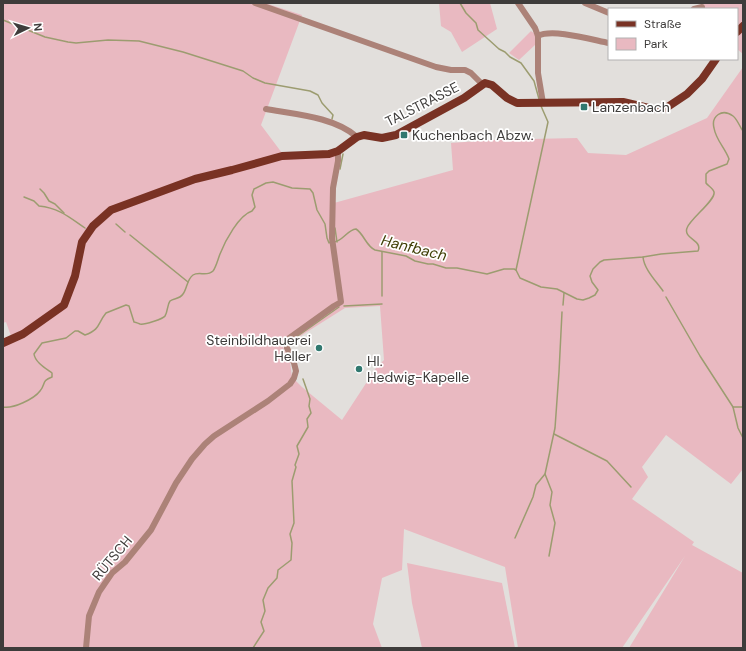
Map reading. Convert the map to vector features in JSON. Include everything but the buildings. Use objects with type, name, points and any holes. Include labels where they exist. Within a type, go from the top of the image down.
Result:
[{"type":"main road","points":[[482,84],[487,83],[492,85],[507,98],[517,104],[623,102],[653,110],[661,110],[687,94],[702,79],[715,60]]},
{"type":"main road","name":"TALSTRASSE","points":[[357,137],[364,135],[382,138],[396,135],[464,98],[482,84]]},
{"type":"main road","points":[[3,343],[24,334],[64,305],[76,276],[82,242],[93,226],[112,210],[195,179],[282,156],[329,154],[338,151],[357,137]]},
{"type":"street","points":[[256,3],[436,67],[451,70],[465,70],[471,73],[482,84]]},
{"type":"street","points":[[518,3],[535,28],[538,36],[538,73],[542,103]]},
{"type":"street","points":[[585,3],[608,13]]},
{"type":"street","points":[[538,36],[544,33],[554,33],[608,43]]},
{"type":"street","points":[[266,109],[315,117],[350,130],[357,137]]},
{"type":"street","name":"RÜTSCH","points":[[86,648],[89,616],[98,592],[112,573],[125,562],[151,530],[176,483],[192,459],[205,444],[239,419],[268,401],[290,384],[296,371],[287,348],[288,339],[341,302],[332,238],[333,188],[338,161],[338,151]]},
{"type":"green space","points":[[3,3],[265,3],[302,15],[261,125],[282,153],[336,150],[334,203],[453,170],[451,143],[492,140],[577,138],[588,153],[626,155],[707,118],[743,67],[743,469],[731,484],[666,435],[642,467],[648,477],[632,499],[694,542],[692,545],[743,573],[743,648],[629,648],[685,556],[622,648],[518,648],[505,567],[404,529],[402,570],[382,578],[373,624],[382,648],[3,648],[3,340],[11,336],[6,322],[3,323]],"holes":[[[380,306],[384,360],[376,368],[342,420],[292,377],[290,362],[283,347],[345,308]]]},
{"type":"green space","points":[[439,3],[490,3],[497,29],[462,52],[451,32],[441,26]]},
{"type":"green space","points":[[703,3],[743,3],[743,54],[738,50],[738,8],[705,8]]},
{"type":"green space","points":[[531,31],[535,34],[536,44],[519,60],[509,53]]},
{"type":"green space","points":[[407,563],[502,583],[515,648],[422,648],[412,603]]},
{"type":"waterway","points":[[460,3],[466,13],[476,23],[478,30],[499,49],[521,63],[534,81],[539,99]]},
{"type":"waterway","points":[[3,20],[45,37],[68,42],[76,43],[108,40],[139,41],[183,52],[243,71],[253,78],[265,83],[310,91],[318,95],[322,103],[333,115],[332,119]]},
{"type":"waterway","points":[[516,270],[548,122],[541,106]]},
{"type":"waterway","name":"Hanfbach","points":[[334,242],[340,240],[350,231],[356,229],[369,246],[375,250],[406,256],[415,261],[446,268],[457,268],[487,274],[504,269],[514,269],[520,278],[541,287],[557,289],[577,299],[583,300],[595,295],[598,290],[592,282],[590,276],[593,269],[604,260],[698,251],[698,244],[688,235],[687,228],[714,195],[712,188],[706,183],[706,174],[709,171],[727,164],[729,159],[715,132],[714,120],[718,114],[729,114],[735,118],[743,131]]},
{"type":"waterway","points":[[340,169],[343,154]]},
{"type":"waterway","name":"Hanfbach","points":[[3,407],[18,405],[28,400],[42,389],[46,380],[52,377],[52,373],[36,360],[34,354],[42,343],[66,338],[75,331],[85,335],[90,333],[94,331],[106,313],[126,305],[129,306],[134,322],[140,324],[153,322],[165,316],[170,301],[182,296],[188,281],[193,275],[208,274],[213,271],[222,249],[233,229],[237,223],[255,207],[252,195],[254,189],[266,183],[273,182],[292,188],[310,189],[313,193],[317,210],[325,224],[327,238],[329,243],[330,242]]},
{"type":"waterway","points":[[40,189],[49,201],[55,204],[64,213]]},
{"type":"waterway","points":[[24,197],[34,201],[39,206],[64,214],[85,228]]},
{"type":"waterway","points":[[116,224],[125,232]]},
{"type":"waterway","points":[[335,228],[337,242]]},
{"type":"waterway","points":[[130,235],[188,282]]},
{"type":"waterway","points":[[382,252],[382,296]]},
{"type":"waterway","points":[[643,257],[648,270],[663,291]]},
{"type":"waterway","points":[[563,305],[564,293]]},
{"type":"waterway","points":[[666,297],[700,356],[733,407],[738,428],[743,438]]},
{"type":"waterway","points":[[344,306],[382,304]]},
{"type":"waterway","points":[[290,342],[339,307]]},
{"type":"waterway","points":[[549,556],[555,523],[550,505],[552,492],[545,474],[555,428],[562,312]]},
{"type":"waterway","points":[[253,648],[264,631],[261,622],[265,611],[263,600],[268,588],[277,578],[278,570],[291,560],[292,543],[290,534],[294,523],[292,481],[299,454],[297,446],[308,427],[307,419],[311,413],[309,406],[310,399],[303,379]]},
{"type":"waterway","points":[[733,407],[743,407]]},
{"type":"waterway","points":[[554,434],[607,461],[631,487]]},
{"type":"waterway","points":[[515,538],[533,497],[536,485],[545,474]]},
{"type":"place","name":"Lanzenbach","points":[[584,107]]},
{"type":"place","name":"Kuchenbach Abzw.","points":[[404,135]]},
{"type":"place","name":"Steinbildhauerei Heller","points":[[319,348]]},
{"type":"place","name":"Hl. Hedwig-Kapelle","points":[[359,369]]}]
